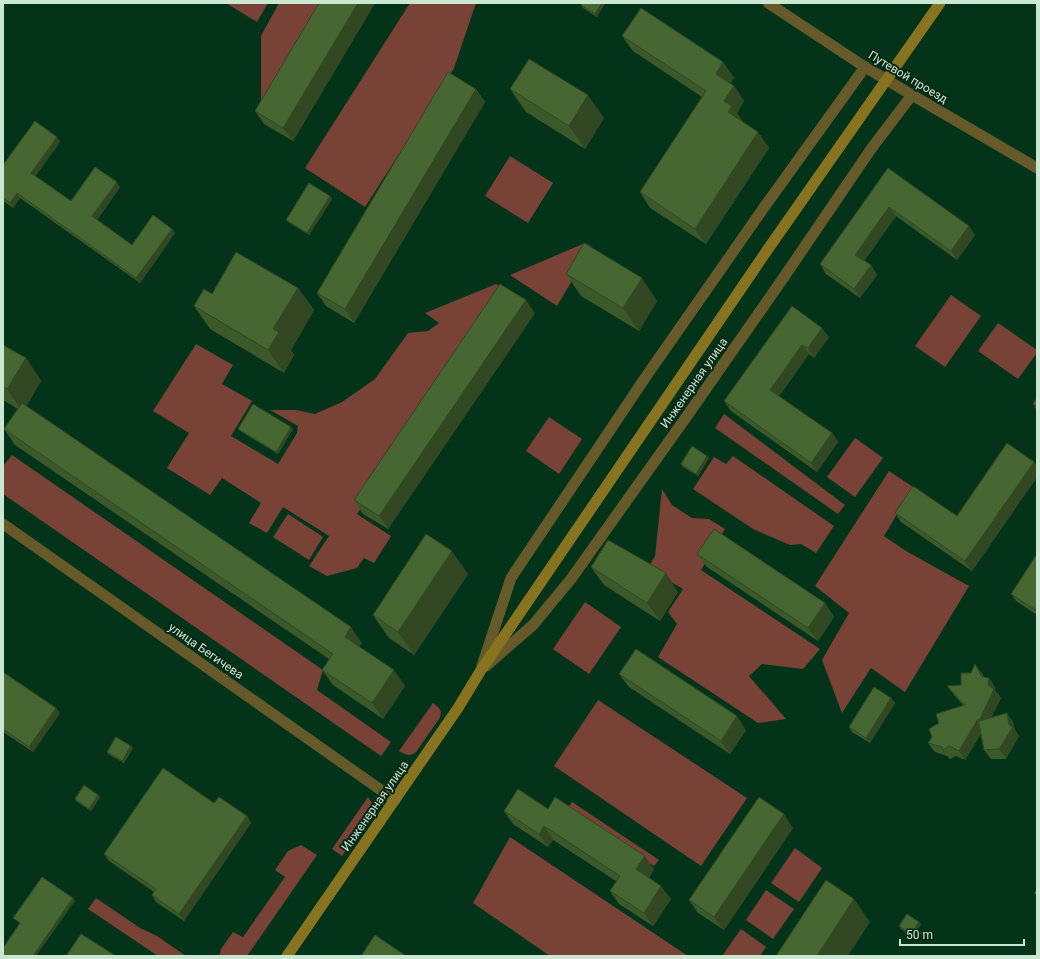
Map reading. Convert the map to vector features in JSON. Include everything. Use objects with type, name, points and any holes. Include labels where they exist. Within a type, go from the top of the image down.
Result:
[{"type":"main road","points":[[481,670],[768,250],[940,3]]},
{"type":"main road","name":"Инженерная улица","points":[[288,956],[458,708],[481,670]]},
{"type":"street","name":"Путевой проезд","points":[[768,3],[865,67],[1037,168]]},
{"type":"street","name":"Инженерная улица","points":[[481,670],[511,578],[647,375],[765,206],[865,67]]},
{"type":"street","name":"Инженерная улица","points":[[481,670],[533,625],[571,579],[687,416],[871,150],[912,95]]},
{"type":"street","name":"улица Бегичева","points":[[3,524],[395,800]]},
{"type":"shaded area","points":[[226,3],[268,3],[257,22]]},
{"type":"shaded area","points":[[279,3],[319,3],[261,101],[261,36]]},
{"type":"shaded area","points":[[410,3],[476,3],[454,68],[365,207],[305,168]]},
{"type":"shaded area","points":[[510,156],[553,183],[528,223],[485,196]]},
{"type":"shaded area","points":[[585,243],[592,247],[557,306],[510,275]]},
{"type":"shaded area","points":[[496,284],[509,291],[357,514],[391,536],[374,563],[364,558],[357,568],[327,576],[309,566],[329,536],[283,507],[267,533],[249,523],[261,503],[222,478],[210,495],[167,468],[189,433],[153,411],[196,344],[233,365],[222,384],[252,401],[231,436],[278,464],[297,433],[298,426],[270,410],[296,410],[315,414],[342,402],[375,379],[408,333],[428,331],[439,323],[425,313]]},
{"type":"shaded area","points":[[951,295],[981,316],[945,367],[915,346]]},
{"type":"shaded area","points":[[998,323],[1037,350],[1037,353],[1018,379],[978,351]]},
{"type":"shaded area","points":[[724,414],[845,505],[838,514],[715,428]]},
{"type":"shaded area","points":[[549,417],[582,439],[559,474],[526,451]]},
{"type":"shaded area","points":[[855,438],[883,458],[855,497],[827,477]]},
{"type":"shaded area","points":[[12,455],[323,670],[317,690],[391,742],[381,756],[3,494],[3,466]]},
{"type":"shaded area","points":[[733,456],[834,526],[816,553],[801,544],[790,545],[753,529],[693,489],[714,457],[726,464]]},
{"type":"shaded area","points":[[889,471],[913,487],[884,536],[906,551],[969,586],[905,692],[871,668],[842,713],[822,660],[849,613],[815,586]]},
{"type":"shaded area","points":[[662,489],[672,505],[692,518],[709,519],[725,529],[701,570],[820,649],[803,669],[762,664],[749,676],[786,719],[758,723],[658,657],[677,624],[668,612],[683,589],[648,568],[655,556]]},
{"type":"shaded area","points":[[288,514],[323,537],[309,560],[273,537]]},
{"type":"shaded area","points":[[585,602],[621,627],[589,674],[553,649]]},
{"type":"shaded area","points":[[598,700],[747,798],[701,866],[554,766]]},
{"type":"shaded area","points":[[433,703],[440,710],[441,714],[416,752],[412,755],[408,755],[399,751]]},
{"type":"shaded area","points":[[368,797],[372,803],[371,810],[365,824],[342,856],[332,849]]},
{"type":"shaded area","points":[[572,802],[659,860],[654,866],[567,809]]},
{"type":"shaded area","points":[[510,837],[688,956],[550,956],[473,903]]},
{"type":"shaded area","points":[[301,845],[317,855],[247,956],[219,956],[221,949],[233,932],[243,937],[285,877],[275,870],[288,851]]},
{"type":"shaded area","points":[[795,848],[822,868],[799,902],[771,883]]},
{"type":"shaded area","points":[[766,890],[794,909],[773,939],[746,920]]},
{"type":"shaded area","points":[[96,898],[140,928],[157,936],[186,956],[158,956],[88,909]]},
{"type":"shaded area","points":[[741,929],[766,947],[760,956],[722,956]]},
{"type":"building","points":[[319,3],[358,3],[283,128],[255,111]]},
{"type":"building","points":[[583,3],[602,3],[595,14],[581,5]]},
{"type":"building","points":[[641,8],[723,62],[716,74],[734,86],[724,101],[732,106],[728,112],[758,132],[695,229],[640,192],[706,91],[622,36]]},
{"type":"building","points":[[529,59],[588,95],[569,126],[510,89]]},
{"type":"building","points":[[448,72],[476,89],[345,309],[317,293]]},
{"type":"building","points":[[35,121],[57,137],[31,173],[71,201],[95,167],[117,182],[92,216],[132,245],[153,215],[172,229],[136,278],[17,193],[10,203],[3,198],[3,165]]},
{"type":"building","points":[[888,168],[969,226],[951,251],[889,207],[855,255],[871,265],[854,289],[820,264]]},
{"type":"building","points":[[309,183],[330,196],[307,233],[286,220]]},
{"type":"building","points":[[584,243],[642,278],[623,308],[566,274]]},
{"type":"building","points":[[236,252],[298,288],[273,329],[279,332],[268,350],[194,306],[204,289],[212,294]]},
{"type":"building","points":[[500,284],[526,300],[379,516],[354,500]]},
{"type":"building","points":[[792,306],[822,328],[808,348],[802,345],[770,390],[832,433],[811,463],[724,401]]},
{"type":"building","points":[[3,345],[26,358],[7,389],[3,387]]},
{"type":"building","points":[[1037,398],[1037,407],[1033,404]]},
{"type":"building","points":[[22,403],[351,627],[345,637],[394,670],[372,703],[322,670],[333,654],[4,429]]},
{"type":"building","points":[[253,404],[291,427],[276,452],[238,429]]},
{"type":"building","points":[[1007,443],[1034,462],[965,561],[895,513],[913,486],[957,516]]},
{"type":"building","points":[[692,446],[707,456],[696,474],[681,464]]},
{"type":"building","points":[[714,529],[825,603],[808,628],[697,554]]},
{"type":"building","points":[[426,534],[452,551],[398,632],[373,615]]},
{"type":"building","points":[[608,540],[666,573],[647,603],[591,567]]},
{"type":"building","points":[[1037,554],[1037,611],[1011,594]]},
{"type":"building","points":[[636,649],[737,716],[721,741],[619,674]]},
{"type":"building","points":[[975,664],[982,677],[989,678],[988,685],[994,689],[979,721],[1007,713],[1009,725],[1013,727],[999,749],[984,750],[978,719],[959,751],[950,746],[943,750],[942,747],[928,743],[932,737],[929,729],[939,723],[936,714],[965,705],[947,686],[961,685],[961,673],[971,673]]},
{"type":"building","points":[[3,672],[56,708],[29,747],[3,729]]},
{"type":"building","points":[[874,687],[891,698],[866,738],[849,727]]},
{"type":"building","points":[[116,737],[131,746],[122,761],[107,752]]},
{"type":"building","points":[[163,768],[214,803],[219,797],[247,816],[179,914],[152,895],[156,889],[104,854]]},
{"type":"building","points":[[84,785],[98,795],[89,809],[75,799]]},
{"type":"building","points":[[518,789],[548,809],[555,797],[645,856],[636,869],[661,886],[644,913],[610,891],[620,876],[544,826],[539,834],[504,811]]},
{"type":"building","points":[[759,797],[784,814],[714,917],[689,900]]},
{"type":"building","points":[[42,877],[73,898],[33,956],[3,956],[3,948],[20,923],[13,918]]},
{"type":"building","points":[[826,880],[854,899],[817,956],[776,956]]},
{"type":"building","points":[[907,914],[919,922],[911,934],[899,926]]},
{"type":"building","points":[[81,934],[116,956],[66,956]]},
{"type":"building","points":[[375,935],[406,956],[361,956]]}]
